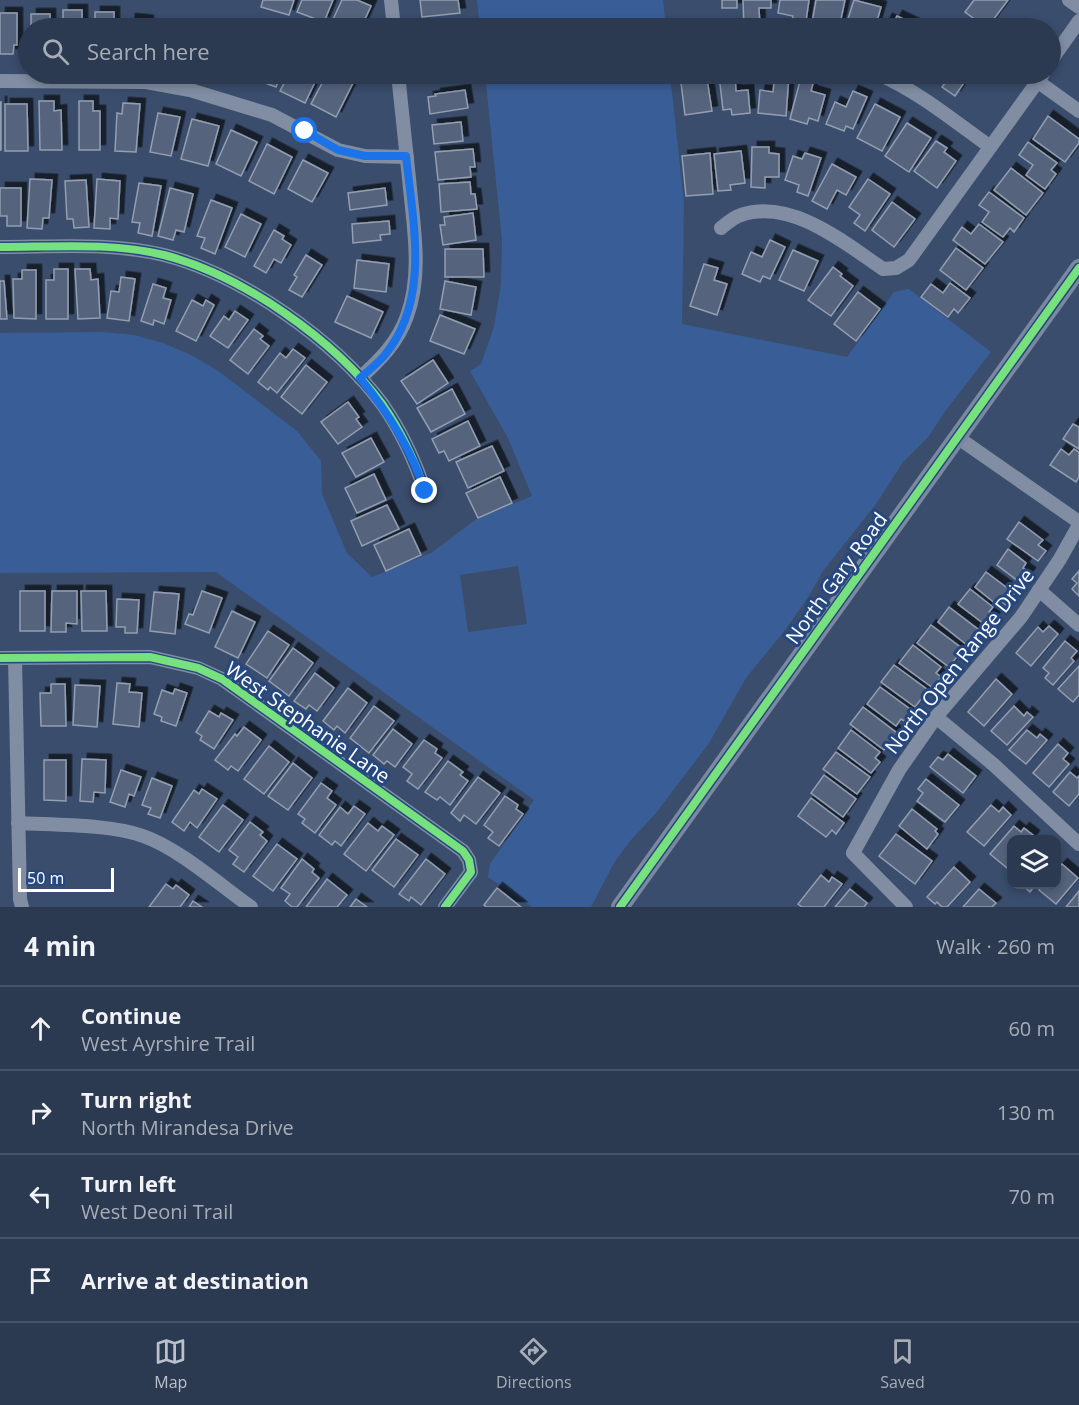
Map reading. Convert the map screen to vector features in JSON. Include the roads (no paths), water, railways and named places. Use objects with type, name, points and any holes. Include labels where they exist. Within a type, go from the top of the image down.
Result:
[{"type":"main road","name":"North Gary Road","points":[[621,905],[1079,268]]},
{"type":"street","points":[[391,0],[393,18]]},
{"type":"street","points":[[1069,0],[1079,7]]},
{"type":"street","points":[[1061,46],[1079,21]]},
{"type":"street","points":[[0,81],[18,81]]},
{"type":"street","points":[[157,84],[190,90],[272,115],[338,150],[365,156],[406,156]]},
{"type":"street","points":[[360,378],[383,357],[396,339],[408,316],[414,287],[417,256],[399,84]]},
{"type":"street","points":[[899,84],[989,146]]},
{"type":"street","points":[[722,228],[738,216],[753,212],[775,212],[802,219],[829,232],[883,269],[896,268],[909,260],[1035,84]]},
{"type":"street","points":[[1048,84],[1079,111]]},
{"type":"street","points":[[0,247],[118,248],[163,255],[209,270],[266,300],[324,345],[360,378],[383,406],[404,441],[425,491]]},
{"type":"street","points":[[957,437],[1079,524]]},
{"type":"street","name":"North Open Range Drive","points":[[906,907],[853,853],[899,770],[936,717],[1021,617],[1060,560],[1079,524]]},
{"type":"street","points":[[1039,590],[1079,624]]},
{"type":"street","name":"West Stephanie Lane","points":[[0,658],[150,657],[198,668],[222,679],[463,851],[469,860],[471,872],[445,907]]},
{"type":"street","points":[[15,658],[22,907]]},
{"type":"street","points":[[936,717],[994,765],[1079,844]]},
{"type":"street","points":[[18,823],[109,829],[141,835],[164,845],[251,907]]}]
